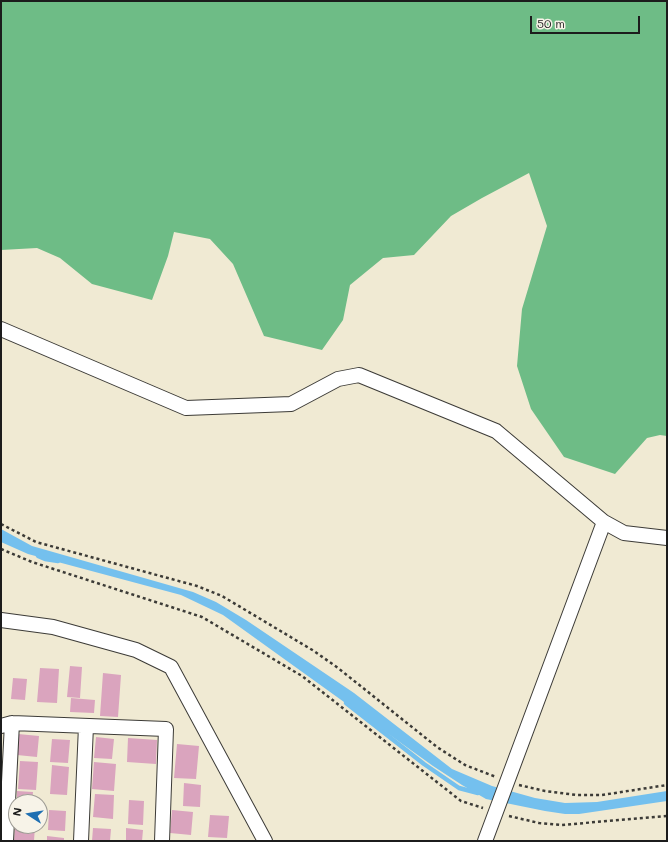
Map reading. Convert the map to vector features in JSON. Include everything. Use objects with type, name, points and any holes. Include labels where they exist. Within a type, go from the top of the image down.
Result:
[{"type":"street","points":[[1,329],[186,408],[290,404],[338,379],[359,375],[496,431],[604,522],[624,533],[667,538]]},
{"type":"street","points":[[485,841],[506,781],[604,522]]},
{"type":"street","points":[[1,620],[53,627],[136,650],[171,668],[265,841]]},
{"type":"street","points":[[6,841],[6,724],[166,730],[162,841]]},
{"type":"street","points":[[81,841],[86,726]]},
{"type":"path","points":[[1,524],[36,542],[197,586],[222,596],[314,651],[338,668],[437,747],[465,765],[506,781],[545,791],[577,795],[602,795],[667,785]]},
{"type":"path","points":[[1,548],[32,562],[202,617],[302,676],[461,801],[495,812],[539,823],[561,825],[667,816]]},
{"type":"green space","points":[[1,1],[667,1],[667,436],[660,435],[647,438],[615,474],[564,457],[531,409],[517,366],[522,309],[547,226],[529,173],[451,216],[414,255],[383,258],[350,285],[343,320],[322,350],[264,336],[233,264],[210,239],[174,232],[168,256],[152,300],[92,284],[60,258],[37,248],[1,250]]},
{"type":"water","points":[[1,529],[32,546],[193,592],[216,602],[246,620],[354,693],[452,769],[492,786],[535,798],[565,803],[597,802],[667,791],[667,801],[579,814],[565,814],[486,799],[433,766],[223,615],[181,595],[28,554],[1,542]]},
{"type":"building","points":[[70,666],[82,667],[80,698],[67,697]]},
{"type":"building","points":[[40,668],[59,669],[57,703],[37,702]]},
{"type":"building","points":[[103,673],[121,675],[118,717],[100,716]]},
{"type":"building","points":[[13,678],[27,679],[25,700],[11,699]]},
{"type":"building","points":[[71,698],[95,700],[94,713],[70,712]]},
{"type":"building","points":[[18,734],[39,736],[37,757],[17,755]]},
{"type":"building","points":[[96,737],[114,739],[112,759],[94,758]]},
{"type":"building","points":[[128,738],[157,740],[156,764],[127,762]]},
{"type":"building","points":[[52,739],[70,740],[68,763],[50,762]]},
{"type":"building","points":[[177,744],[199,746],[196,779],[174,778]]},
{"type":"building","points":[[20,761],[38,762],[36,790],[18,789]]},
{"type":"building","points":[[94,762],[116,764],[114,791],[92,789]]},
{"type":"building","points":[[52,765],[69,767],[67,795],[50,794]]},
{"type":"building","points":[[184,783],[201,785],[200,807],[183,806]]},
{"type":"building","points":[[17,791],[33,792],[33,794],[17,794]]},
{"type":"building","points":[[95,794],[114,795],[113,819],[93,817]]},
{"type":"building","points":[[129,800],[144,801],[143,825],[128,824]]},
{"type":"building","points":[[49,810],[66,811],[65,831],[48,830]]},
{"type":"building","points":[[172,810],[193,812],[191,835],[170,833]]},
{"type":"building","points":[[210,815],[229,816],[227,838],[208,837]]},
{"type":"building","points":[[93,828],[111,829],[110,841],[92,841]]},
{"type":"building","points":[[126,828],[143,830],[142,841],[126,841]]},
{"type":"building","points":[[14,834],[34,834],[34,841],[14,841]]},
{"type":"building","points":[[47,836],[64,838],[64,841],[47,841]]},
{"type":"waterway","points":[[38,556],[45,559],[58,561]]},
{"type":"waterway","points":[[346,703],[424,764],[459,788],[478,793]]}]
